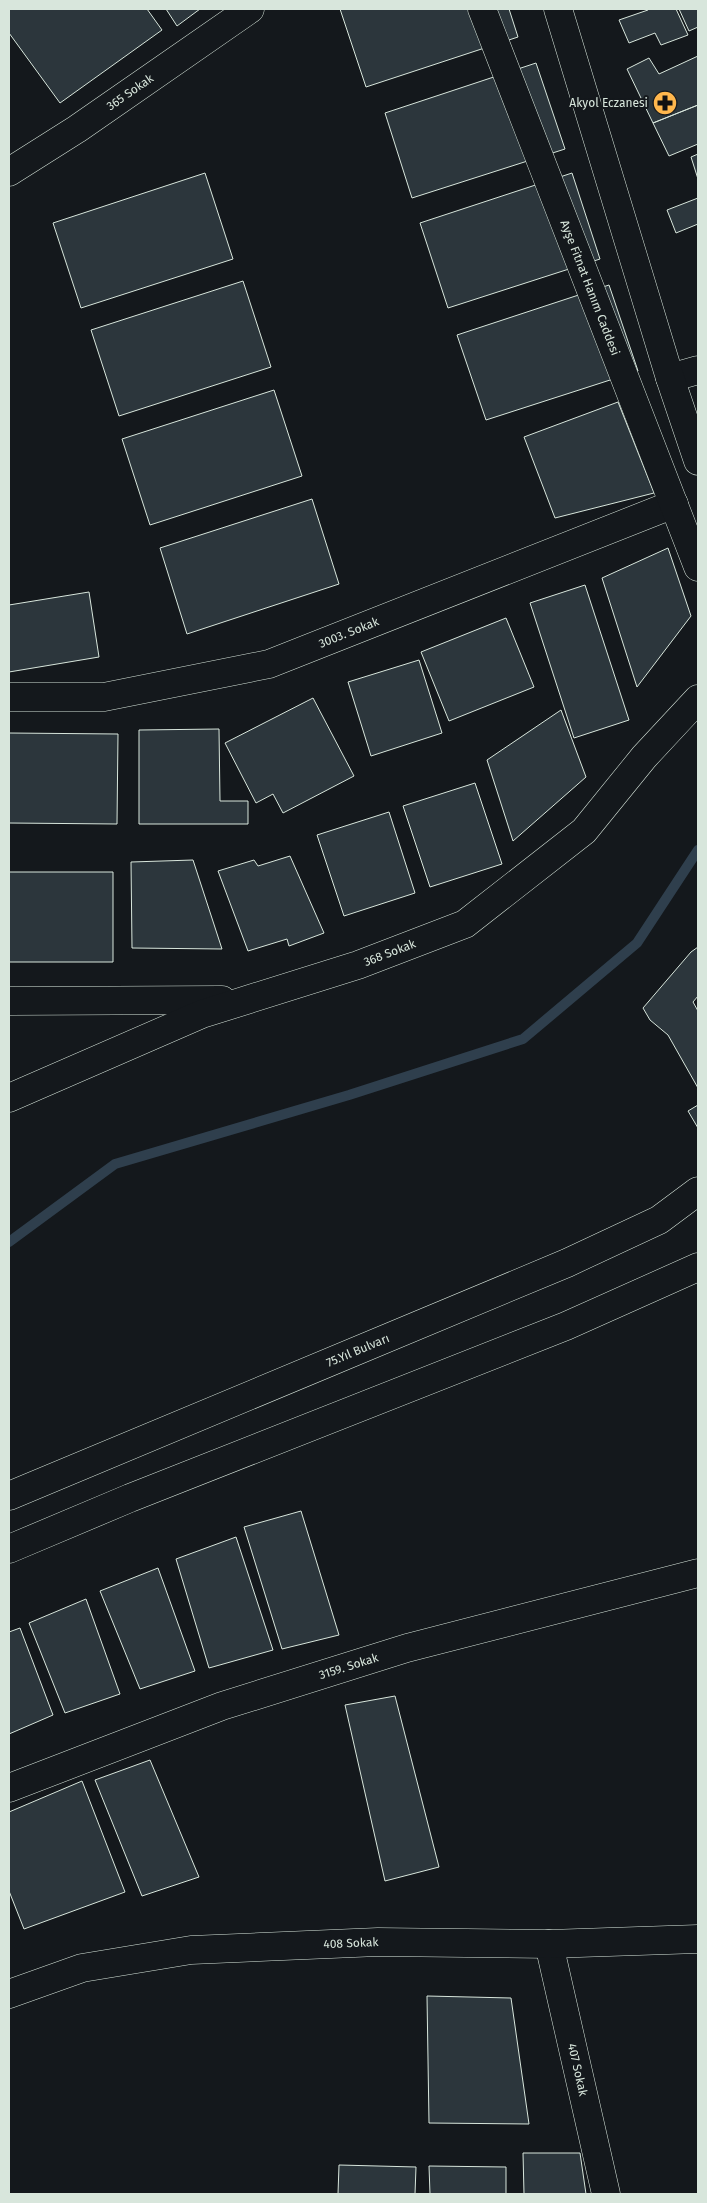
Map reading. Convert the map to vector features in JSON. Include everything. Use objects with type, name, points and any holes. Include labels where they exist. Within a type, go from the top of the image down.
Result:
[{"type":"street","name":"365 Sokak","points":[[9,172],[77,129],[250,9]]},
{"type":"street","name":"Ayşe Fitnat Hanım Caddesi","points":[[482,9],[698,567]]},
{"type":"street","points":[[558,9],[670,378],[698,461]]},
{"type":"street","points":[[670,378],[698,370]]},
{"type":"street","name":"3003. Sokak","points":[[9,697],[104,697],[269,664],[674,504]]},
{"type":"street","name":"368 Sokak","points":[[9,1098],[202,1014],[358,965],[465,924],[584,831],[644,757],[698,699]]},
{"type":"street","points":[[9,1001],[246,1000]]},
{"type":"street","name":"75.Yıl Bulvarı","points":[[9,1496],[567,1263],[659,1220],[698,1191]]},
{"type":"street","points":[[9,1549],[130,1498],[566,1326],[698,1267]]},
{"type":"street","name":"3159. Sokak","points":[[9,1788],[231,1703],[407,1648],[698,1573]]},
{"type":"street","name":"408 Sokak","points":[[9,1994],[82,1968],[191,1950],[378,1942],[549,1944],[698,1939]]},
{"type":"street","name":"407 Sokak","points":[[549,1944],[606,2194]]},
{"type":"building","points":[[9,9],[147,9],[162,30],[60,103],[9,33]]},
{"type":"building","points":[[166,9],[200,9],[177,26]]},
{"type":"building","points":[[340,9],[509,9],[518,37],[366,87]]},
{"type":"building","points":[[647,9],[676,9],[688,35],[661,45],[655,33],[629,43],[619,20]]},
{"type":"building","points":[[679,9],[698,9],[698,27],[689,31]]},
{"type":"building","points":[[698,56],[698,105],[653,123],[627,69],[649,58],[659,74]]},
{"type":"building","points":[[536,63],[565,149],[412,198],[385,113]]},
{"type":"building","points":[[698,105],[698,144],[669,156],[653,123]]},
{"type":"building","points":[[698,154],[698,179],[691,157]]},
{"type":"building","points":[[205,173],[233,259],[81,308],[53,223]]},
{"type":"building","points":[[572,173],[600,259],[448,308],[420,223]]},
{"type":"building","points":[[698,198],[698,224],[676,233],[667,210]]},
{"type":"building","points":[[243,281],[271,367],[119,416],[91,330]]},
{"type":"building","points":[[609,285],[638,371],[486,420],[457,335]]},
{"type":"building","points":[[274,390],[302,476],[150,525],[122,439]]},
{"type":"building","points":[[618,402],[654,493],[555,518],[524,437]]},
{"type":"building","points":[[312,499],[339,584],[187,634],[160,548]]},
{"type":"building","points":[[668,548],[691,616],[637,687],[602,578]]},
{"type":"building","points":[[585,585],[629,720],[574,738],[530,603]]},
{"type":"building","points":[[89,592],[99,657],[9,672],[9,605]]},
{"type":"building","points":[[506,618],[534,687],[449,721],[421,652]]},
{"type":"building","points":[[419,660],[442,733],[371,756],[348,682]]},
{"type":"building","points":[[313,698],[354,776],[283,813],[273,794],[256,803],[225,743]]},
{"type":"building","points":[[561,710],[586,777],[513,841],[487,760]]},
{"type":"building","points":[[219,729],[220,801],[248,801],[248,824],[139,824],[139,730]]},
{"type":"building","points":[[9,733],[118,734],[117,824],[9,823]]},
{"type":"building","points":[[475,783],[502,864],[430,887],[403,806]]},
{"type":"building","points":[[389,812],[415,893],[344,916],[317,835]]},
{"type":"building","points":[[290,856],[324,933],[289,946],[287,939],[248,951],[218,871],[254,860],[258,866]]},
{"type":"building","points":[[193,860],[222,949],[132,948],[131,862]]},
{"type":"building","points":[[9,872],[113,872],[113,962],[9,962]]},
{"type":"building","points":[[698,947],[698,996],[693,1002],[698,1011],[698,1088],[668,1035],[650,1020],[643,1008],[691,952]]},
{"type":"building","points":[[698,1105],[698,1128],[688,1111]]},
{"type":"building","points":[[301,1511],[339,1635],[282,1649],[244,1527]]},
{"type":"building","points":[[236,1537],[273,1650],[209,1668],[176,1559]]},
{"type":"building","points":[[158,1568],[195,1671],[140,1689],[100,1591]]},
{"type":"building","points":[[86,1599],[120,1694],[65,1713],[29,1623]]},
{"type":"building","points":[[20,1628],[53,1715],[9,1734],[9,1632]]},
{"type":"building","points":[[395,1696],[439,1867],[385,1881],[345,1705]]},
{"type":"building","points":[[150,1760],[199,1877],[142,1896],[95,1780]]},
{"type":"building","points":[[82,1781],[125,1892],[24,1929],[9,1891],[9,1812]]},
{"type":"building","points":[[427,1996],[511,1998],[529,2124],[429,2123]]},
{"type":"building","points":[[523,2153],[580,2153],[586,2194],[524,2194]]},
{"type":"building","points":[[339,2165],[416,2167],[415,2194],[338,2194]]},
{"type":"building","points":[[429,2166],[506,2167],[506,2194],[430,2194]]},
{"type":"waterway","points":[[9,1242],[115,1164],[349,1095],[523,1039],[637,943],[698,850]]},
{"type":"place","name":"Akyol Eczanesi","points":[[665,103]]}]
